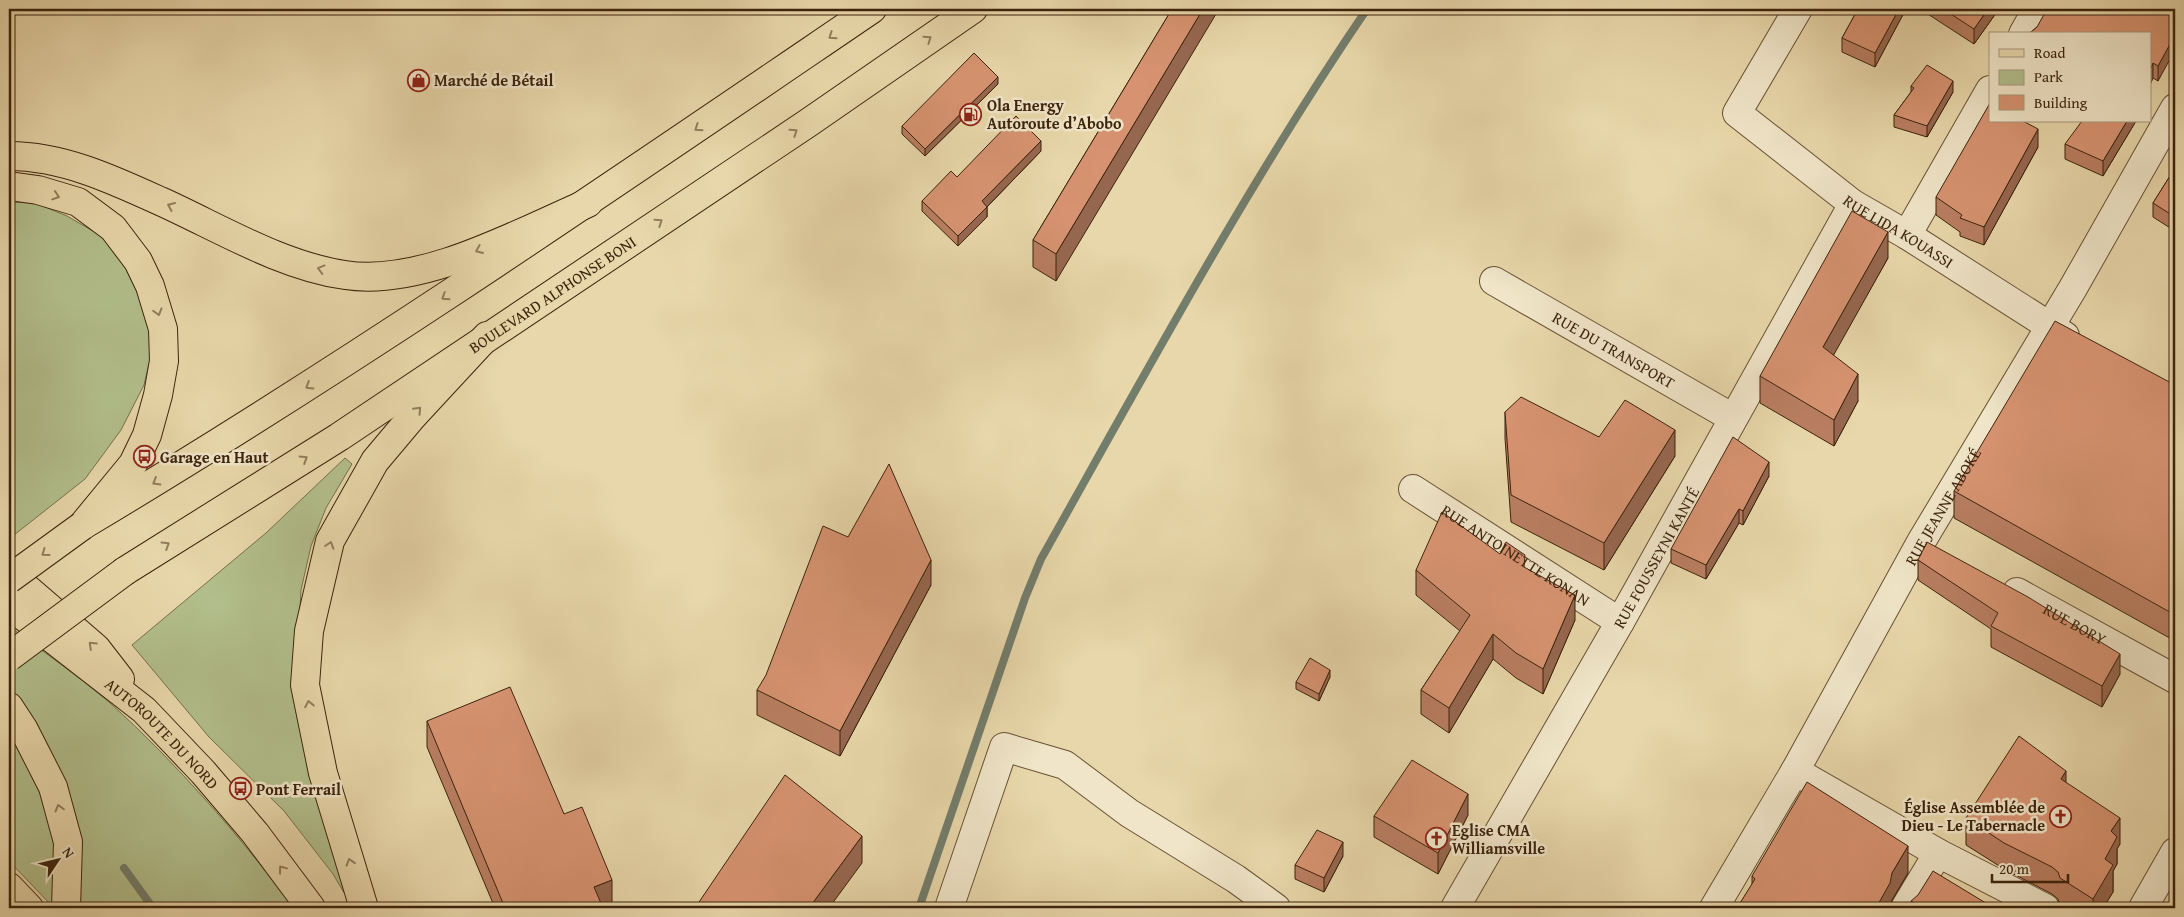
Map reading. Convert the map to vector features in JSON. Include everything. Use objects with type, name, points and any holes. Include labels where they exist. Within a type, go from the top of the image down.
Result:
[{"type":"main road","points":[[9,579],[82,526],[192,460],[364,351],[588,203],[872,9]]},
{"type":"main road","name":"BOULEVARD ALPHONSE BONI","points":[[9,657],[125,571],[339,437],[800,128],[973,9]]},
{"type":"main road","points":[[9,156],[24,156],[79,168],[121,184],[287,260],[345,276],[386,276],[420,270],[465,256],[588,203]]},
{"type":"main road","points":[[9,186],[38,190],[78,202],[113,228],[138,261],[146,278],[162,329],[164,361],[148,436],[132,464],[82,526]]},
{"type":"main road","points":[[364,908],[323,773],[305,685],[309,631],[330,541],[375,461],[412,417],[487,336]]},
{"type":"main road","points":[[9,573],[96,648],[144,710]]},
{"type":"main road","name":"AUTOROUTE DU NORD","points":[[9,605],[144,710],[203,772],[255,833],[311,908]]},
{"type":"main road","points":[[9,707],[24,730],[53,787],[68,842],[66,908]]},
{"type":"main road","points":[[9,887],[29,908]]},
{"type":"street","name":"RUE LIDA KOUASSI","points":[[1798,9],[1737,113],[1853,204],[1906,235],[2049,327],[2083,345]]},
{"type":"street","points":[[2024,32],[2037,9]]},
{"type":"street","points":[[1906,235],[1989,92]]},
{"type":"street","name":"RUE JEANNE ABOKÉ","points":[[1714,908],[1795,770],[1921,542],[2049,327],[2175,108]]},
{"type":"street","name":"RUE FOUSSEYNI KANTÉ","points":[[1455,908],[1620,622],[1853,204]]},
{"type":"street","name":"RUE DU TRANSPORT","points":[[1494,281],[1733,418]]},
{"type":"street","name":"RUE ANTOINETTE KONAN","points":[[1413,488],[1620,622]]},
{"type":"street","points":[[1921,542],[1946,555]]},
{"type":"street","name":"RUE BORY","points":[[1995,581],[2175,679]]},
{"type":"street","points":[[949,908],[1004,747],[1065,765],[1129,813],[1236,879],[1276,908]]},
{"type":"street","points":[[1795,770],[1938,853],[2045,908]]},
{"type":"street","points":[[2143,908],[2175,852]]},
{"type":"street","points":[[1905,908],[1938,853]]},
{"type":"green space","points":[[9,202],[35,203],[67,216],[105,238],[128,270],[149,321],[152,350],[144,385],[121,430],[85,479],[9,539]]},
{"type":"green space","points":[[345,458],[352,464],[326,508],[311,546],[301,590],[298,648],[353,908],[333,874],[284,811],[209,737],[132,645],[266,533]]},
{"type":"green space","points":[[9,626],[97,692],[159,750],[207,801],[295,908],[54,908],[9,861]]},
{"type":"building","points":[[1172,9],[1203,9],[1056,254],[1033,240]]},
{"type":"building","points":[[1858,9],[1899,9],[1875,53],[1842,38]]},
{"type":"building","points":[[1943,9],[1988,9],[1974,29]]},
{"type":"building","points":[[2047,9],[2175,9],[2175,35],[2158,66],[2153,63],[2152,65],[2152,32],[2031,32],[2037,27]]},
{"type":"building","points":[[974,53],[998,77],[925,149],[902,126]]},
{"type":"building","points":[[1927,65],[1953,81],[1927,126],[1894,115],[1914,88],[1911,86]]},
{"type":"building","points":[[1989,105],[1989,122],[2025,122],[2038,129],[1984,227],[1960,218],[1962,215],[1936,197]]},
{"type":"building","points":[[1016,116],[1041,141],[982,201],[987,207],[958,236],[922,201],[951,171],[957,177]]},
{"type":"building","points":[[2081,122],[2126,122],[2103,161],[2065,144]]},
{"type":"building","points":[[2175,168],[2175,217],[2153,203]]},
{"type":"building","points":[[1852,211],[1888,232],[1823,347],[1858,374],[1834,420],[1760,376]]},
{"type":"building","points":[[2055,321],[2175,385],[2175,615],[1954,491]]},
{"type":"building","points":[[1521,397],[1599,437],[1625,400],[1675,430],[1604,543],[1511,495],[1505,412]]},
{"type":"building","points":[[1733,437],[1769,462],[1743,511],[1739,509],[1706,565],[1671,549]]},
{"type":"building","points":[[889,464],[931,560],[840,731],[757,690],[766,675],[823,526],[848,537]]},
{"type":"building","points":[[1442,512],[1500,554],[1506,542],[1525,555],[1524,567],[1575,595],[1543,669],[1516,653],[1493,634],[1449,708],[1421,690],[1470,615],[1416,570]]},
{"type":"building","points":[[1927,542],[2028,597],[2120,654],[2102,686],[1991,626],[1998,613],[1918,560]]},
{"type":"building","points":[[1310,658],[1330,670],[1319,694],[1296,682]]},
{"type":"building","points":[[510,687],[564,814],[582,807],[612,880],[594,887],[603,908],[505,908],[427,721]]},
{"type":"building","points":[[2019,736],[2066,771],[2061,779],[2120,818],[2111,831],[2117,837],[2105,859],[2113,865],[2093,899],[2060,878],[2058,872],[2052,867],[2004,843],[1966,818]]},
{"type":"building","points":[[1412,760],[1468,794],[1438,853],[1374,816]]},
{"type":"building","points":[[785,775],[862,836],[809,908],[695,908]]},
{"type":"building","points":[[1807,782],[1908,846],[1892,873],[1890,883],[1876,908],[1737,908],[1755,879],[1752,876]]},
{"type":"building","points":[[1317,830],[1343,842],[1324,878],[1295,865]]},
{"type":"building","points":[[1933,871],[1994,908],[1923,908],[1911,901],[1918,895]]},
{"type":"waterway","points":[[919,908],[1025,598],[1041,559],[1198,281],[1280,143],[1367,9]]},
{"type":"waterway","points":[[124,868],[153,908]]},
{"type":"place","name":"Marché de Bétail","points":[[418,80]]},
{"type":"place","name":"Ola Energy Autoroute d’Abobo","points":[[971,114]]},
{"type":"place","name":"Garage en Haut","points":[[144,457]]},
{"type":"place","name":"Pont Ferrail","points":[[240,789]]},
{"type":"place","name":"Église Assemblée de Dieu - Le Tabernacle","points":[[2061,816]]},
{"type":"place","name":"Eglise CMA Williamsville","points":[[1436,839]]}]
